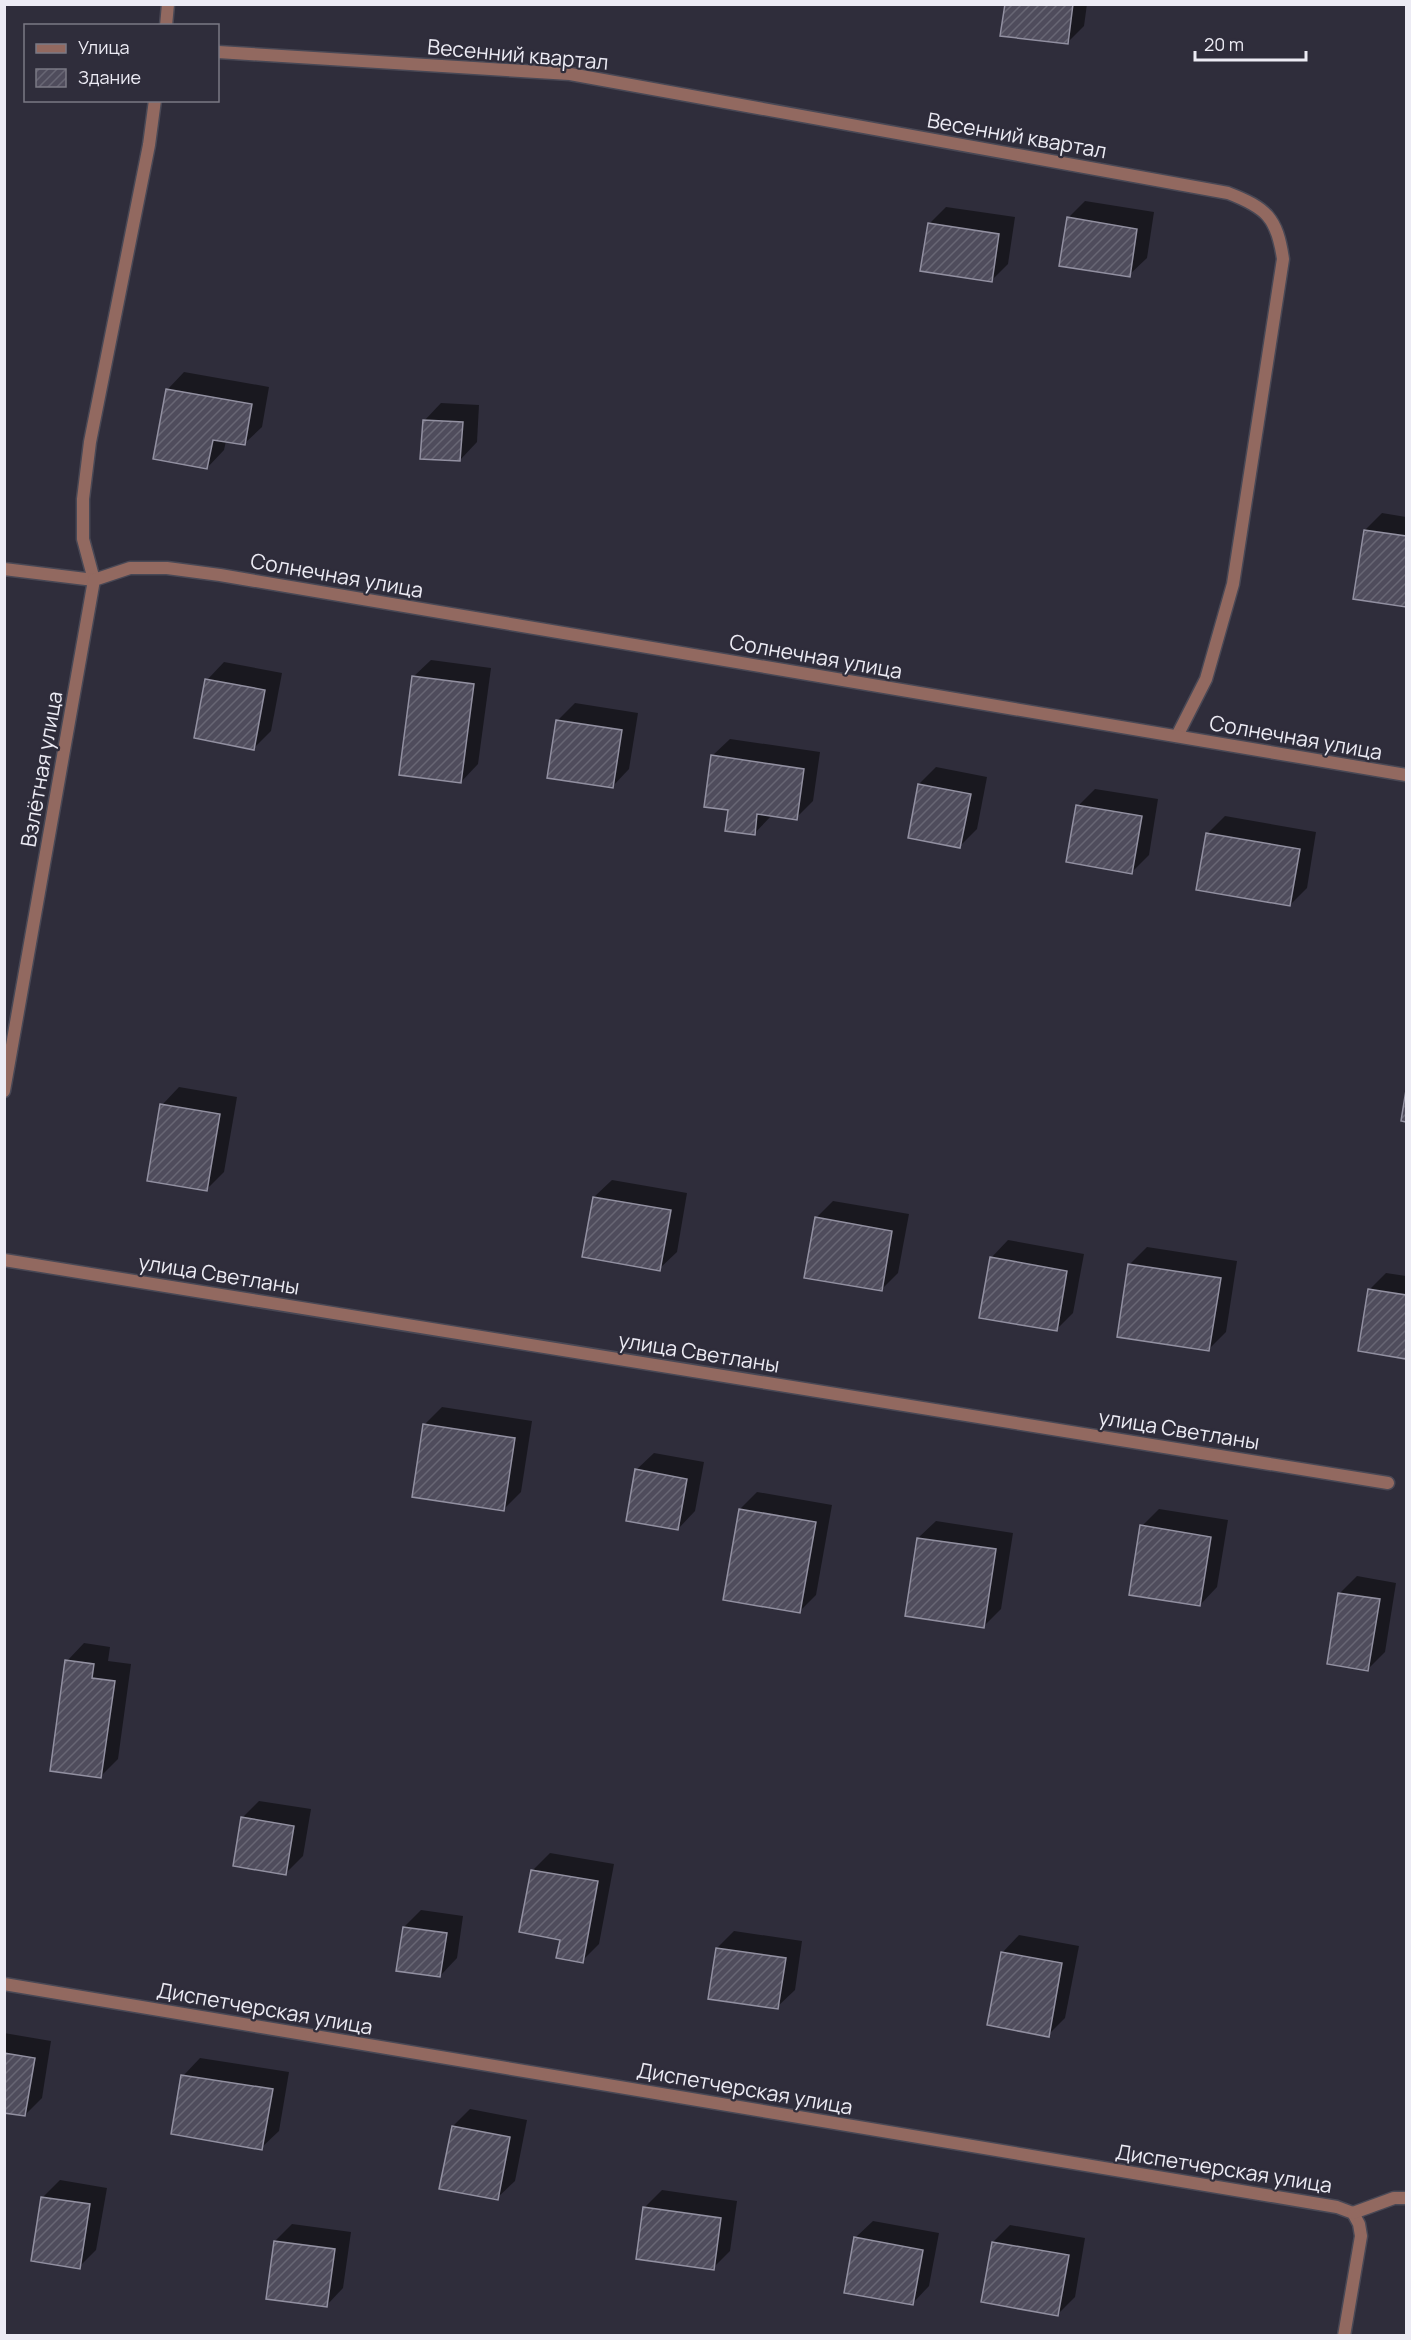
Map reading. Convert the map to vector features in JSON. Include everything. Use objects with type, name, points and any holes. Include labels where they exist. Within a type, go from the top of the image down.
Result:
[{"type":"street","points":[[166,24],[168,4]]},
{"type":"street","name":"Весенний квартал","points":[[219,52],[570,74],[1217,191],[1254,203],[1271,219],[1280,238],[1283,259],[1233,584],[1206,679],[1177,736]]},
{"type":"street","points":[[4,568],[94,580],[83,539],[83,499],[90,442],[149,145],[155,102]]},
{"type":"street","name":"Солнечная улица","points":[[94,580],[130,568],[167,568],[220,575],[1407,775]]},
{"type":"street","name":"Взлётная улица","points":[[4,1091],[94,580]]},
{"type":"street","name":"улица Светланы","points":[[4,1260],[1388,1483]]},
{"type":"street","name":"Диспетчерская улица","points":[[4,1984],[1337,2206],[1353,2213],[1359,2224],[1361,2236],[1344,2336]]},
{"type":"street","points":[[1353,2213],[1394,2199],[1407,2198]]},
{"type":"building","points":[[1005,4],[1073,4],[1068,44],[1000,36]]},
{"type":"building","points":[[1067,217],[1137,229],[1130,277],[1059,266]]},
{"type":"building","points":[[928,223],[999,234],[992,282],[920,271]]},
{"type":"building","points":[[166,389],[252,404],[245,445],[213,440],[207,469],[153,459]]},
{"type":"building","points":[[423,420],[463,422],[460,461],[420,459]]},
{"type":"building","points":[[1364,530],[1406,536],[1406,607],[1353,599]]},
{"type":"building","points":[[412,676],[474,684],[461,783],[399,775]]},
{"type":"building","points":[[205,679],[265,690],[254,750],[194,738]]},
{"type":"building","points":[[556,720],[622,730],[613,788],[547,778]]},
{"type":"building","points":[[711,755],[804,769],[797,820],[757,814],[755,835],[725,831],[728,810],[704,807]]},
{"type":"building","points":[[918,784],[971,794],[960,848],[908,838]]},
{"type":"building","points":[[1076,805],[1142,816],[1132,874],[1066,862]]},
{"type":"building","points":[[1206,833],[1300,849],[1290,906],[1196,890]]},
{"type":"building","points":[[1406,1090],[1406,1122],[1401,1121]]},
{"type":"building","points":[[160,1104],[220,1114],[207,1191],[147,1181]]},
{"type":"building","points":[[593,1197],[671,1210],[660,1271],[582,1257]]},
{"type":"building","points":[[815,1217],[892,1231],[882,1291],[804,1278]]},
{"type":"building","points":[[990,1257],[1067,1271],[1057,1331],[979,1318]]},
{"type":"building","points":[[1128,1264],[1221,1278],[1209,1351],[1117,1337]]},
{"type":"building","points":[[1368,1289],[1406,1295],[1406,1359],[1358,1351]]},
{"type":"building","points":[[423,1424],[515,1438],[504,1511],[412,1497]]},
{"type":"building","points":[[635,1469],[687,1479],[678,1530],[626,1521]]},
{"type":"building","points":[[739,1509],[816,1522],[800,1613],[723,1600]]},
{"type":"building","points":[[1140,1525],[1211,1537],[1200,1606],[1129,1595]]},
{"type":"building","points":[[917,1538],[996,1549],[984,1628],[905,1616]]},
{"type":"building","points":[[1338,1593],[1380,1599],[1368,1671],[1327,1664]]},
{"type":"building","points":[[65,1660],[94,1664],[92,1678],[115,1681],[101,1778],[50,1771]]},
{"type":"building","points":[[241,1817],[294,1826],[286,1875],[233,1866]]},
{"type":"building","points":[[531,1870],[598,1881],[583,1963],[556,1958],[560,1940],[519,1932]]},
{"type":"building","points":[[403,1927],[447,1933],[440,1977],[396,1971]]},
{"type":"building","points":[[716,1948],[786,1958],[778,2009],[708,1999]]},
{"type":"building","points":[[1001,1952],[1062,1963],[1049,2037],[987,2025]]},
{"type":"building","points":[[4,2053],[35,2058],[25,2116],[4,2113]]},
{"type":"building","points":[[181,2075],[273,2089],[262,2150],[171,2134]]},
{"type":"building","points":[[452,2126],[510,2137],[498,2200],[439,2189]]},
{"type":"building","points":[[41,2197],[90,2204],[80,2269],[31,2261]]},
{"type":"building","points":[[643,2207],[721,2218],[714,2270],[636,2259]]},
{"type":"building","points":[[854,2237],[923,2250],[913,2305],[844,2293]]},
{"type":"building","points":[[274,2241],[335,2249],[327,2307],[266,2299]]},
{"type":"building","points":[[992,2242],[1069,2255],[1058,2316],[981,2302]]}]
